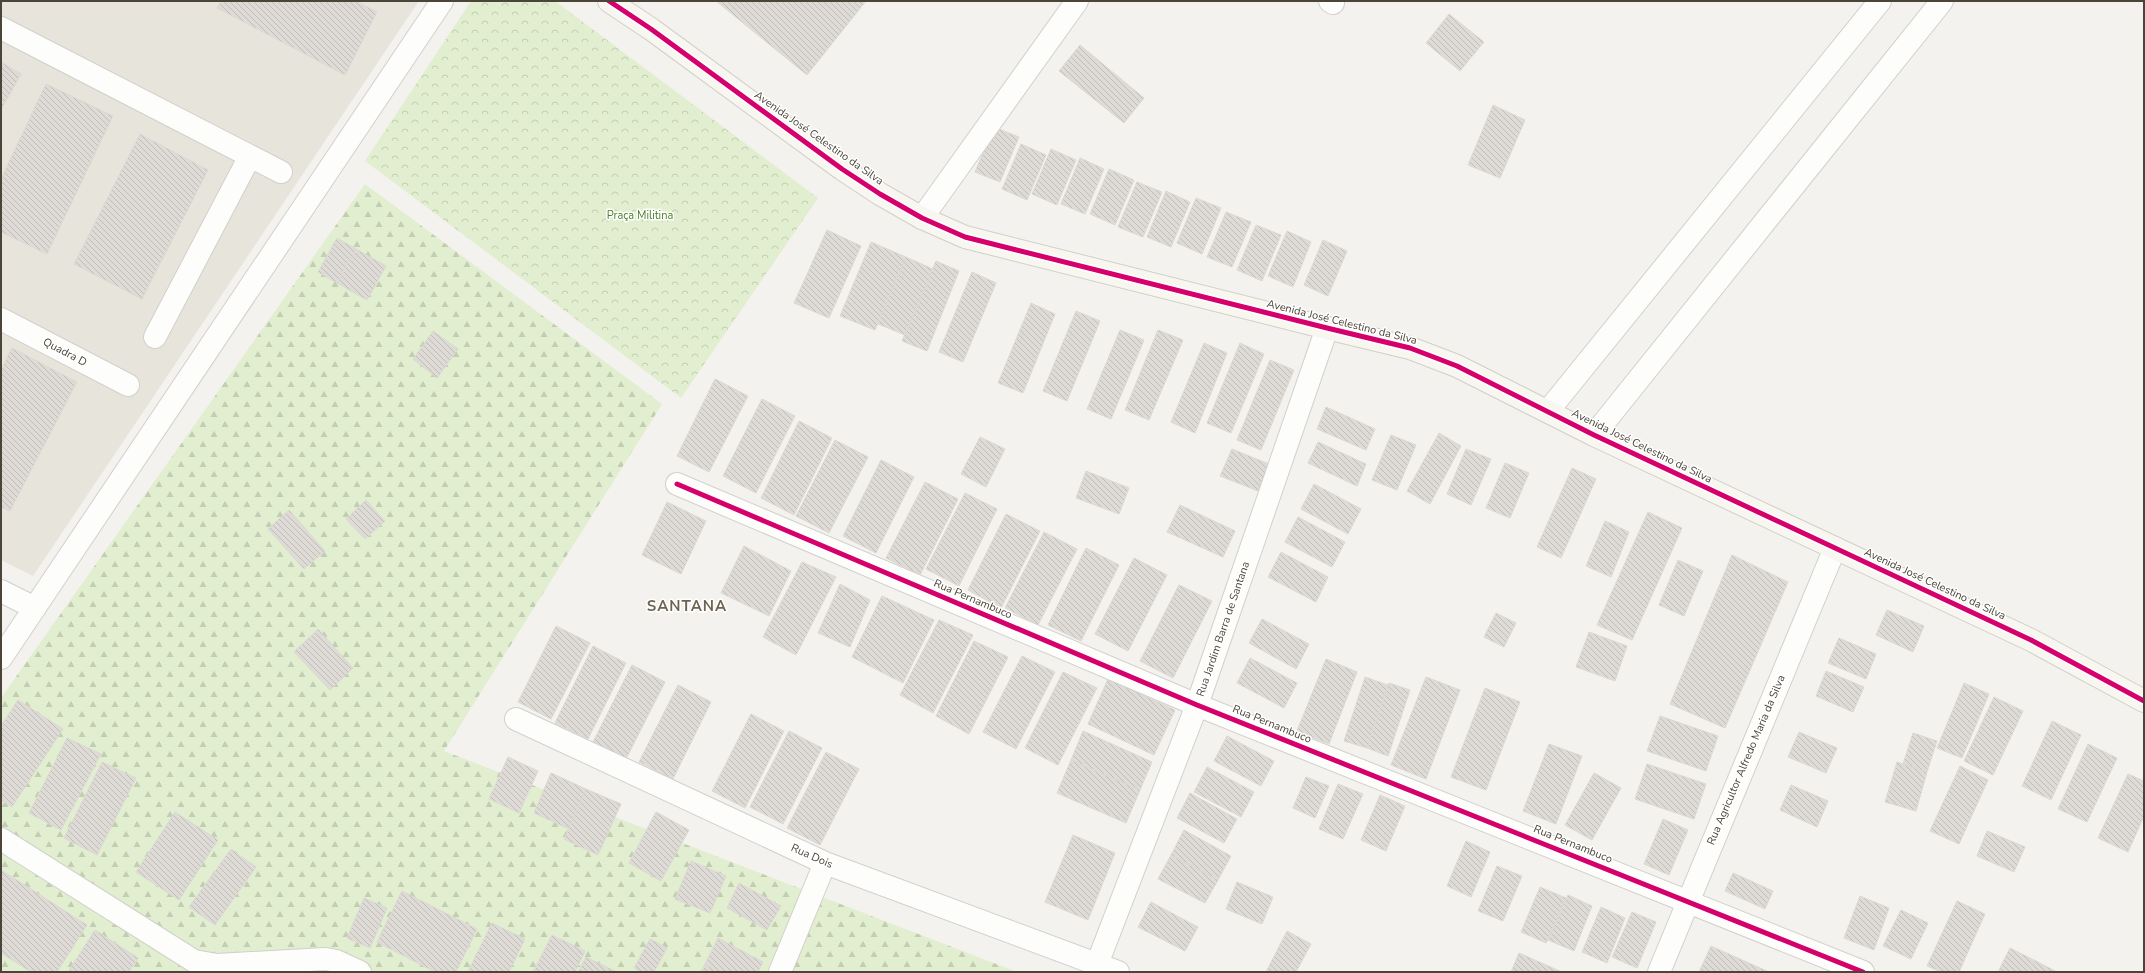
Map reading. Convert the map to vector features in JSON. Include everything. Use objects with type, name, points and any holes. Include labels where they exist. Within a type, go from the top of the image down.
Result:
[{"type":"street","points":[[1,658],[442,1]]},
{"type":"street","name":"Avenida José Celestino da Silva","points":[[609,1],[651,29],[842,169],[880,194],[922,218],[965,237],[1410,348],[1457,366],[1594,435],[2031,640],[2144,701]]},
{"type":"street","points":[[922,218],[1078,1]]},
{"type":"street","points":[[1548,411],[1880,1]]},
{"type":"street","points":[[1594,435],[1942,1]]},
{"type":"street","points":[[1,28],[281,172]]},
{"type":"street","points":[[155,337],[250,156]]},
{"type":"street","name":"Quadra D","points":[[1,319],[128,386]]},
{"type":"street","name":"Rua Jardim Barra de Santana","points":[[1096,968],[1197,705],[1327,328]]},
{"type":"street","name":"Rua Pernambuco","points":[[677,484],[1197,705],[1687,900],[1863,972]]},
{"type":"street","name":"Rua Agricultor Alfredo Maria da Silva","points":[[1659,972],[1687,900],[1835,548]]},
{"type":"street","points":[[1,591],[35,608]]},
{"type":"street","name":"Rua Dois","points":[[516,719],[825,863],[1096,968],[1118,972]]},
{"type":"street","points":[[1,839],[194,961],[217,965],[326,959],[336,961],[360,972]]},
{"type":"street","points":[[780,972],[825,863]]},
{"type":"shaded area","points":[[1,1],[419,1],[33,576],[1,560]]},
{"type":"green space","name":"Praça Militina","points":[[471,1],[555,1],[818,198],[681,398],[365,161]]},
{"type":"green space","points":[[365,184],[662,404],[444,751],[1017,972],[1,972],[1,698]]},
{"type":"building","points":[[221,1],[356,1],[377,12],[345,75],[217,8]]},
{"type":"building","points":[[716,1],[866,1],[807,75]]},
{"type":"building","points":[[1449,14],[1484,42],[1460,71],[1426,43]]},
{"type":"building","points":[[1080,45],[1144,98],[1124,123],[1059,71]]},
{"type":"building","points":[[1,62],[21,74],[1,110]]},
{"type":"building","points":[[46,84],[113,116],[47,254],[1,232],[1,179]]},
{"type":"building","points":[[1493,105],[1525,120],[1500,178],[1468,165]]},
{"type":"building","points":[[994,127],[1019,137],[1000,182],[975,172]]},
{"type":"building","points":[[140,134],[208,170],[142,299],[74,264]]},
{"type":"building","points":[[1021,144],[1046,155],[1027,200],[1002,189]]},
{"type":"building","points":[[1051,149],[1076,160],[1057,205],[1032,194]]},
{"type":"building","points":[[1080,158],[1104,169],[1085,214],[1061,204]]},
{"type":"building","points":[[1109,169],[1134,180],[1115,225],[1090,214]]},
{"type":"building","points":[[1137,182],[1162,192],[1143,237],[1118,227]]},
{"type":"building","points":[[1166,191],[1190,202],[1171,247],[1147,237]]},
{"type":"building","points":[[1196,198],[1221,208],[1202,254],[1177,243]]},
{"type":"building","points":[[1226,212],[1251,222],[1232,267],[1207,257]]},
{"type":"building","points":[[1256,225],[1281,235],[1262,281],[1237,270]]},
{"type":"building","points":[[827,230],[861,246],[829,318],[794,303]]},
{"type":"building","points":[[1287,231],[1311,242],[1293,287],[1268,276]]},
{"type":"building","points":[[337,238],[356,249],[337,283],[318,272]]},
{"type":"building","points":[[1323,240],[1347,251],[1328,296],[1304,285]]},
{"type":"building","points":[[871,242],[906,257],[875,330],[840,316]]},
{"type":"building","points":[[356,249],[386,266],[367,300],[337,283]]},
{"type":"building","points":[[906,257],[933,269],[905,335],[878,324]]},
{"type":"building","points":[[936,261],[959,271],[927,351],[902,341]]},
{"type":"building","points":[[972,272],[996,283],[963,362],[939,352]]},
{"type":"building","points":[[1031,303],[1055,314],[1023,393],[998,383]]},
{"type":"building","points":[[1076,311],[1100,321],[1067,401],[1043,391]]},
{"type":"building","points":[[1120,330],[1144,340],[1111,419],[1087,409]]},
{"type":"building","points":[[1158,330],[1183,340],[1149,420],[1125,410]]},
{"type":"building","points":[[433,331],[458,349],[437,378],[413,359]]},
{"type":"building","points":[[1204,343],[1227,353],[1195,433],[1171,422]]},
{"type":"building","points":[[1240,343],[1264,354],[1231,433],[1207,423]]},
{"type":"building","points":[[12,348],[77,382],[10,511],[1,507],[1,370]]},
{"type":"building","points":[[1270,360],[1294,370],[1261,450],[1237,440]]},
{"type":"building","points":[[715,379],[748,396],[709,472],[677,456]]},
{"type":"building","points":[[762,399],[795,416],[756,493],[723,476]]},
{"type":"building","points":[[1326,407],[1375,429],[1366,450],[1317,429]]},
{"type":"building","points":[[799,421],[832,438],[794,515],[761,498]]},
{"type":"building","points":[[1439,433],[1461,446],[1430,504],[1407,491]]},
{"type":"building","points":[[1391,435],[1416,445],[1397,490],[1372,480]]},
{"type":"building","points":[[980,437],[1005,449],[986,487],[961,474]]},
{"type":"building","points":[[835,440],[868,457],[829,533],[796,516]]},
{"type":"building","points":[[1318,442],[1366,464],[1357,486],[1308,463]]},
{"type":"building","points":[[1232,449],[1269,464],[1258,491],[1220,476]]},
{"type":"building","points":[[1466,449],[1491,459],[1471,505],[1447,494]]},
{"type":"building","points":[[881,460],[914,477],[876,553],[843,536]]},
{"type":"building","points":[[1505,463],[1529,473],[1510,518],[1486,508]]},
{"type":"building","points":[[1572,468],[1596,479],[1561,558],[1537,547]]},
{"type":"building","points":[[1086,471],[1129,488],[1119,514],[1076,498]]},
{"type":"building","points":[[925,482],[958,499],[920,575],[886,558]]},
{"type":"building","points":[[1314,484],[1361,509],[1348,534],[1301,509]]},
{"type":"building","points":[[965,493],[997,509],[959,586],[926,569]]},
{"type":"building","points":[[366,500],[385,521],[365,539],[346,519]]},
{"type":"building","points":[[667,502],[706,521],[681,574],[642,555]]},
{"type":"building","points":[[1180,505],[1235,531],[1223,557],[1167,532]]},
{"type":"building","points":[[289,510],[325,551],[304,569],[268,529]]},
{"type":"building","points":[[1648,512],[1682,528],[1632,640],[1597,625]]},
{"type":"building","points":[[1006,514],[1040,531],[1001,608],[968,590]]},
{"type":"building","points":[[1298,517],[1345,542],[1332,567],[1285,542]]},
{"type":"building","points":[[1605,521],[1629,532],[1611,577],[1586,566]]},
{"type":"building","points":[[1044,532],[1077,549],[1038,625],[1005,608]]},
{"type":"building","points":[[744,546],[791,571],[769,616],[721,593]]},
{"type":"building","points":[[1086,548],[1119,565],[1081,641],[1048,625]]},
{"type":"building","points":[[1281,552],[1328,577],[1316,602],[1268,577]]},
{"type":"building","points":[[1732,555],[1788,582],[1725,728],[1670,704]]},
{"type":"building","points":[[1134,558],[1167,575],[1128,651],[1095,634]]},
{"type":"building","points":[[1678,560],[1703,571],[1684,616],[1659,605]]},
{"type":"building","points":[[802,562],[836,577],[796,655],[763,637]]},
{"type":"building","points":[[840,584],[870,600],[850,647],[818,633]]},
{"type":"building","points":[[1179,585],[1212,601],[1173,678],[1140,661]]},
{"type":"building","points":[[882,596],[934,620],[903,683],[852,657]]},
{"type":"building","points":[[1887,610],[1924,626],[1913,652],[1876,635]]},
{"type":"building","points":[[1496,613],[1516,623],[1504,647],[1484,637]]},
{"type":"building","points":[[1262,619],[1309,644],[1296,669],[1249,643]]},
{"type":"building","points":[[939,620],[973,635],[933,713],[900,695]]},
{"type":"building","points":[[556,626],[590,643],[551,719],[518,702]]},
{"type":"building","points":[[318,629],[353,668],[330,690],[294,652]]},
{"type":"building","points":[[1589,632],[1627,646],[1615,681],[1576,667]]},
{"type":"building","points":[[1839,638],[1876,654],[1866,679],[1828,663]]},
{"type":"building","points":[[974,641],[1008,657],[969,734],[936,716]]},
{"type":"building","points":[[593,646],[626,663],[588,739],[555,723]]},
{"type":"building","points":[[1022,656],[1055,672],[1016,749],[983,732]]},
{"type":"building","points":[[1250,658],[1297,683],[1284,708],[1237,683]]},
{"type":"building","points":[[1326,659],[1357,672],[1329,744],[1297,731]]},
{"type":"building","points":[[632,665],[665,682],[626,759],[593,742]]},
{"type":"building","points":[[1826,671],[1864,687],[1853,712],[1816,696]]},
{"type":"building","points":[[1063,672],[1097,688],[1058,765],[1025,748]]},
{"type":"building","points":[[1365,677],[1388,685],[1367,748],[1344,741]]},
{"type":"building","points":[[1426,677],[1460,690],[1426,779],[1391,765]]},
{"type":"building","points":[[1108,679],[1175,710],[1154,755],[1088,724]]},
{"type":"building","points":[[1389,683],[1410,690],[1388,756],[1367,748]]},
{"type":"building","points":[[1964,683],[1989,694],[1962,758],[1937,748]]},
{"type":"building","points":[[678,685],[711,702],[673,779],[639,762]]},
{"type":"building","points":[[1485,688],[1520,702],[1486,790],[1451,777]]},
{"type":"building","points":[[1994,697],[2023,711],[1993,775],[1964,761]]},
{"type":"building","points":[[18,700],[63,729],[12,807],[1,800],[1,726]]},
{"type":"building","points":[[751,714],[784,731],[745,808],[712,791]]},
{"type":"building","points":[[1660,716],[1718,736],[1706,771],[1647,751]]},
{"type":"building","points":[[2052,721],[2081,735],[2051,800],[2022,786]]},
{"type":"building","points":[[789,731],[822,748],[783,824],[750,807]]},
{"type":"building","points":[[1083,731],[1152,762],[1140,790],[1071,760]]},
{"type":"building","points":[[1799,732],[1837,748],[1826,773],[1788,757]]},
{"type":"building","points":[[1913,733],[1937,741],[1927,772],[1903,764]]},
{"type":"building","points":[[1227,736],[1274,761],[1261,786],[1214,761]]},
{"type":"building","points":[[67,738],[101,754],[61,830],[29,813]]},
{"type":"building","points":[[1549,744],[1582,756],[1556,824],[1523,811]]},
{"type":"building","points":[[2088,744],[2117,758],[2087,822],[2058,809]]},
{"type":"building","points":[[826,752],[859,769],[820,845],[787,828]]},
{"type":"building","points":[[508,757],[538,771],[519,813],[489,799]]},
{"type":"building","points":[[1071,760],[1140,790],[1126,823],[1057,793]]},
{"type":"building","points":[[102,762],[136,778],[97,855],[64,838]]},
{"type":"building","points":[[1897,762],[1927,772],[1916,811],[1885,802]]},
{"type":"building","points":[[1647,764],[1706,784],[1694,819],[1635,799]]},
{"type":"building","points":[[1960,766],[1988,780],[1959,844],[1930,831]]},
{"type":"building","points":[[1207,767],[1254,792],[1241,817],[1194,792]]},
{"type":"building","points":[[551,773],[586,789],[569,829],[534,813]]},
{"type":"building","points":[[1594,773],[1621,788],[1592,840],[1565,825]]},
{"type":"building","points":[[2128,774],[2144,781],[2144,816],[2128,852],[2098,838]]},
{"type":"building","points":[[1306,777],[1329,786],[1315,818],[1293,808]]},
{"type":"building","points":[[1338,784],[1363,794],[1343,839],[1319,829]]},
{"type":"building","points":[[1791,785],[1828,801],[1817,827],[1780,810]]},
{"type":"building","points":[[586,789],[621,804],[598,855],[564,839]]},
{"type":"building","points":[[1190,793],[1237,819],[1224,843],[1177,818]]},
{"type":"building","points":[[1380,795],[1405,806],[1386,851],[1361,840]]},
{"type":"building","points":[[175,812],[218,840],[179,900],[136,872]]},
{"type":"building","points":[[656,812],[689,830],[661,881],[629,863]]},
{"type":"building","points":[[1663,819],[1688,830],[1669,875],[1644,864]]},
{"type":"building","points":[[1184,830],[1231,856],[1218,880],[1171,855]]},
{"type":"building","points":[[1987,831],[2025,847],[2014,872],[1977,856]]},
{"type":"building","points":[[1073,835],[1115,853],[1088,920],[1045,902]]},
{"type":"building","points":[[1466,841],[1490,852],[1471,897],[1447,886]]},
{"type":"building","points":[[231,849],[256,867],[215,925],[189,907]]},
{"type":"building","points":[[1171,855],[1218,880],[1205,903],[1158,879]]},
{"type":"building","points":[[691,861],[726,876],[710,913],[675,899]]},
{"type":"building","points":[[1497,866],[1522,876],[1503,921],[1478,911]]},
{"type":"building","points":[[1,870],[87,925],[57,972],[31,972],[1,953]]},
{"type":"building","points":[[1733,873],[1773,891],[1765,909],[1725,891]]},
{"type":"building","points":[[1237,882],[1273,897],[1262,924],[1226,909]]},
{"type":"building","points":[[739,883],[781,906],[767,930],[727,908]]},
{"type":"building","points":[[1540,887],[1566,898],[1546,943],[1521,932]]},
{"type":"building","points":[[402,891],[477,929],[456,972],[435,972],[377,942]]},
{"type":"building","points":[[1568,895],[1592,906],[1574,951],[1548,940]]},
{"type":"building","points":[[1860,896],[1889,908],[1874,950],[1844,938]]},
{"type":"building","points":[[364,898],[387,908],[370,948],[347,938]]},
{"type":"building","points":[[1957,901],[1985,914],[1959,972],[1941,972],[1927,966]]},
{"type":"building","points":[[1151,902],[1198,927],[1185,951],[1138,927]]},
{"type":"building","points":[[1601,907],[1625,918],[1607,963],[1582,952]]},
{"type":"building","points":[[1901,910],[1928,923],[1911,959],[1883,946]]},
{"type":"building","points":[[1632,912],[1656,922],[1637,968],[1612,957]]},
{"type":"building","points":[[492,923],[525,939],[509,972],[468,972]]},
{"type":"building","points":[[95,930],[138,958],[129,972],[68,972]]},
{"type":"building","points":[[1287,931],[1311,944],[1296,972],[1266,972]]},
{"type":"building","points":[[552,935],[585,951],[575,972],[533,972]]},
{"type":"building","points":[[718,938],[763,962],[758,972],[719,972],[705,964]]},
{"type":"building","points":[[650,939],[667,948],[654,972],[641,972],[634,968]]},
{"type":"building","points":[[1711,946],[1769,972],[1699,972]]},
{"type":"building","points":[[2010,948],[2034,960],[2028,972],[1998,972]]},
{"type":"building","points":[[1519,953],[1562,972],[1511,972]]},
{"type":"building","points":[[586,957],[617,972],[578,972]]},
{"type":"building","points":[[2034,960],[2057,972],[2028,972]]},
{"type":"building","points":[[705,964],[719,972],[701,972]]},
{"type":"cycle path","points":[[609,1],[651,29],[842,169],[880,194],[922,218],[965,237],[1410,348],[1457,366],[1594,435],[2031,640],[2144,701]]},
{"type":"cycle path","points":[[677,484],[1197,705],[1863,972]]},
{"type":"district","name":"SANTANA","points":[[687,606]]}]
